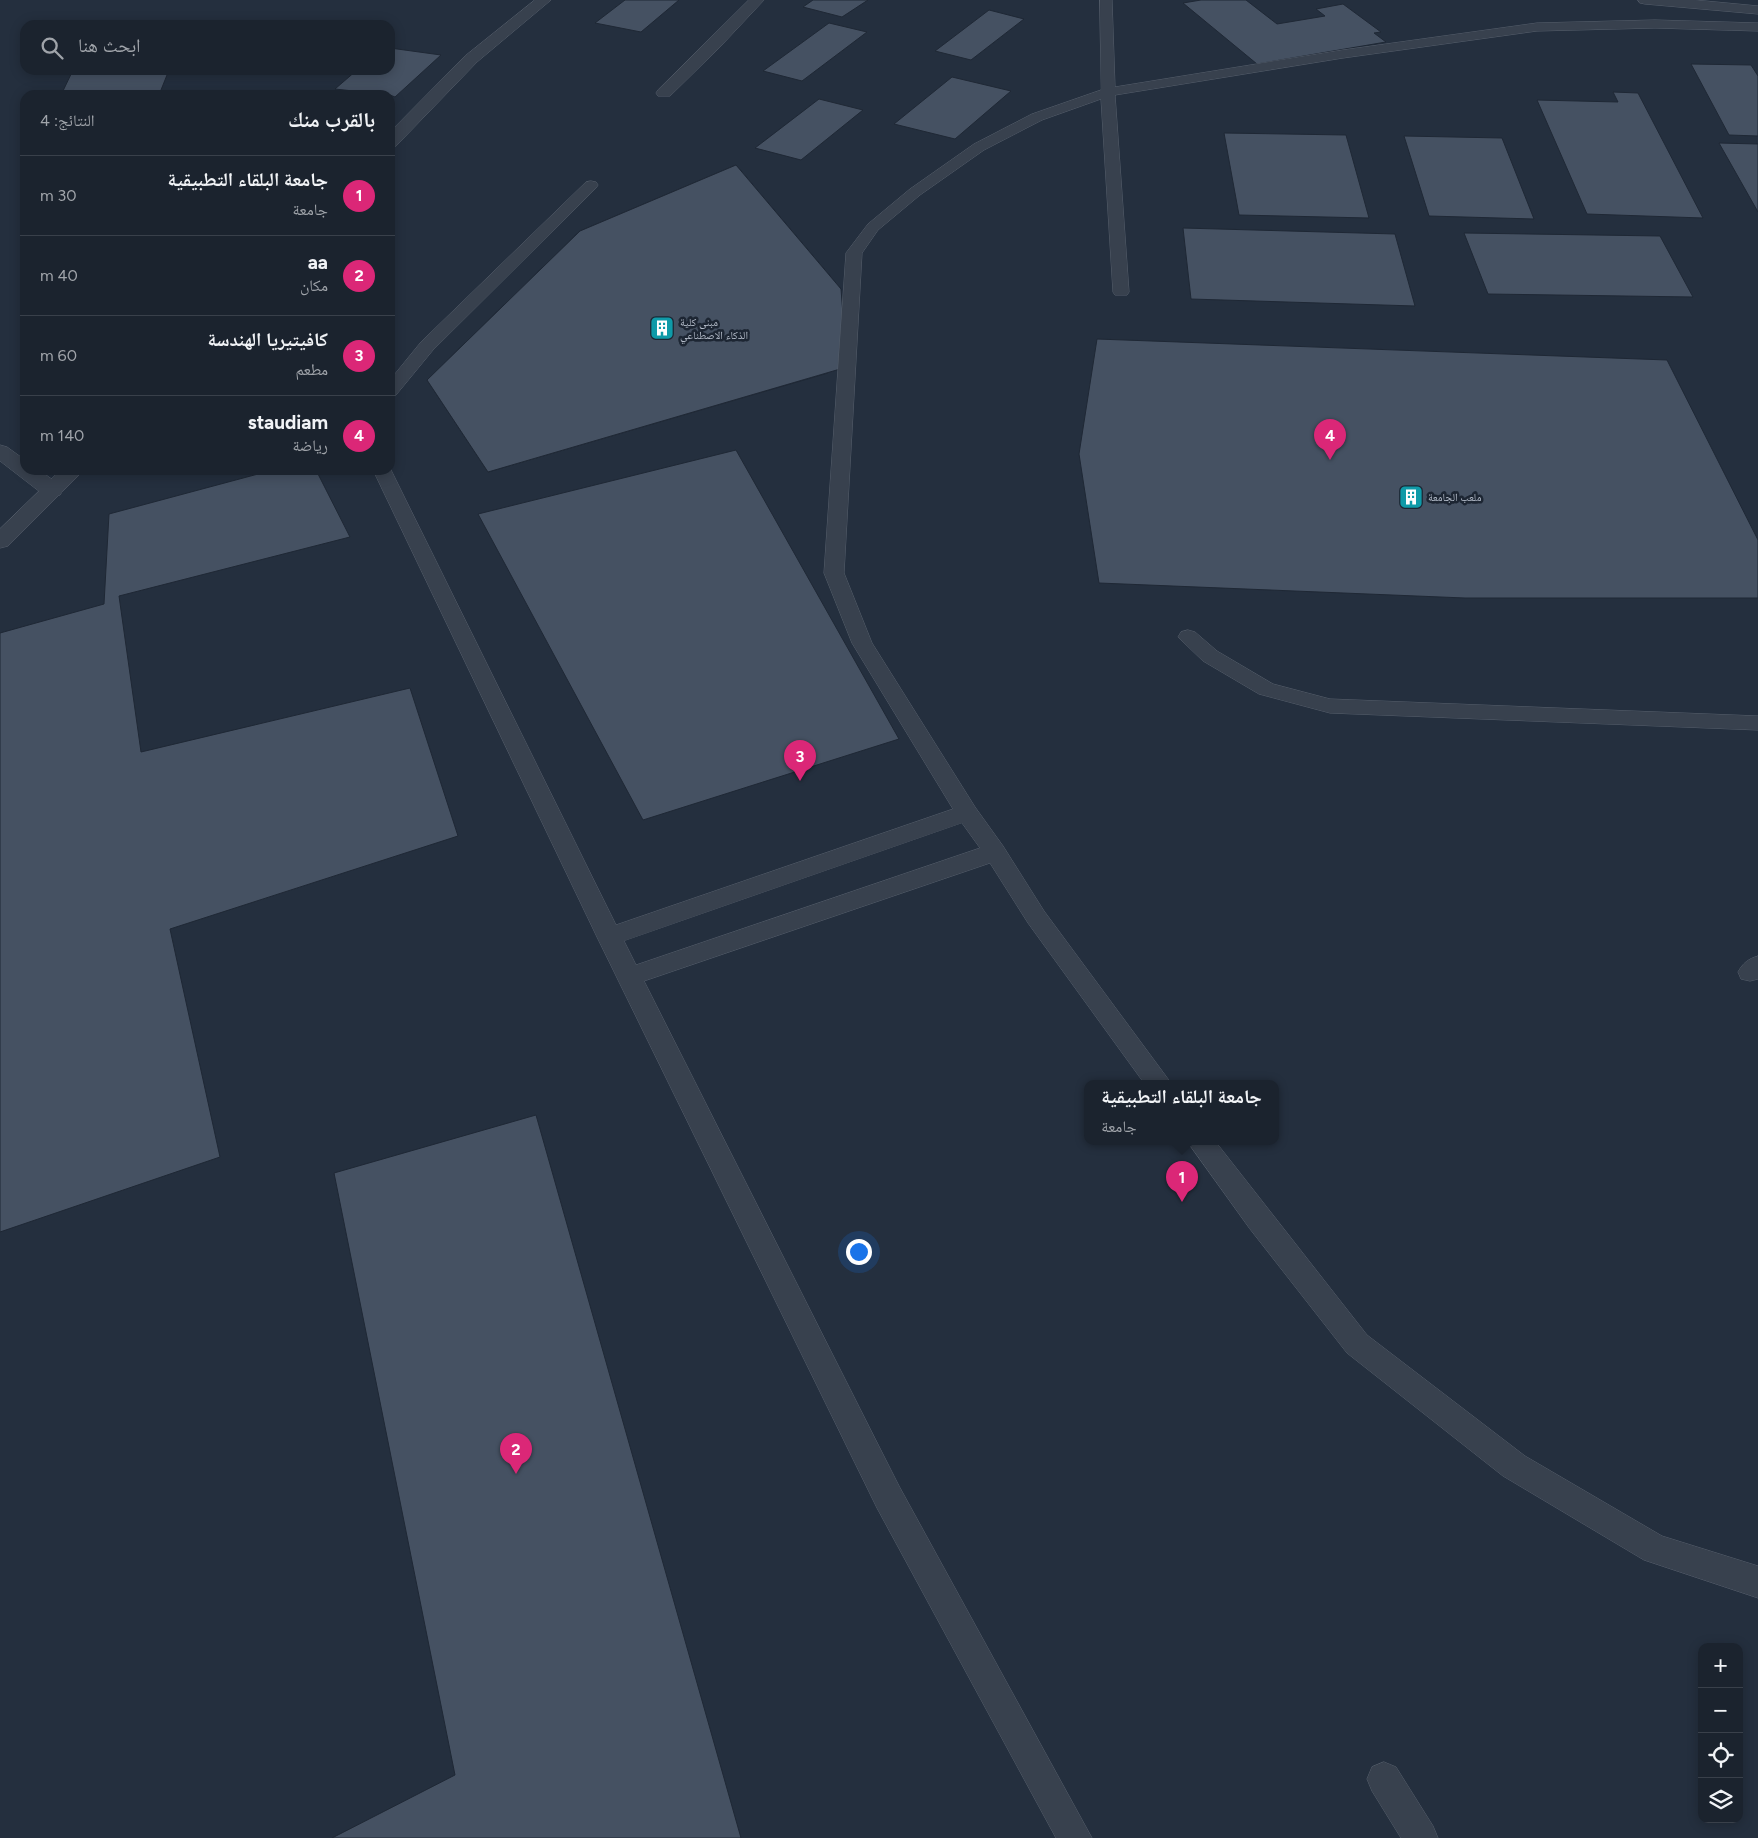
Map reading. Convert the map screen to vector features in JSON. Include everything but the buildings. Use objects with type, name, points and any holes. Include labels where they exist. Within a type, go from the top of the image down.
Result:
[{"type":"street","points":[[395,137],[471,59],[544,0]]},
{"type":"street","points":[[664,93],[757,0]]},
{"type":"street","points":[[1645,0],[1758,10]]},
{"type":"street","points":[[0,451],[20,466]]},
{"type":"street","points":[[32,475],[52,490]]},
{"type":"street","points":[[0,541],[68,475]]},
{"type":"lane","points":[[1106,0],[1108,92],[1121,292]]},
{"type":"lane","points":[[1156,1080],[1036,917],[995,852],[967,813],[862,643],[834,572],[854,253],[872,227],[916,192],[979,147],[1037,117],[1108,92],[1353,52],[1538,27],[1655,24],[1758,27]]},
{"type":"lane","points":[[395,385],[427,346],[591,185]]},
{"type":"lane","points":[[384,475],[609,937],[888,1497],[1075,1838]]},
{"type":"lane","points":[[1188,638],[1210,656],[1266,689],[1330,706],[1758,723]]},
{"type":"lane","points":[[609,937],[967,813]]},
{"type":"lane","points":[[630,977],[995,852]]},
{"type":"lane","points":[[1203,1145],[1357,1344],[1514,1466],[1654,1549],[1758,1582]]},
{"type":"lane","points":[[1384,1779],[1421,1838]]},
{"type":"place","name":"مبنى كلية الذكاء الاصطناعي","points":[[662,328]]},
{"type":"place","name":"staudiam","points":[[1330,460]]},
{"type":"place","name":"ملعب الجامعة","points":[[1411,497]]},
{"type":"place","name":"كافيتيريا الهندسة","points":[[800,781]]},
{"type":"place","name":"جامعة البلقاء التطبيقية","points":[[1182,1202]]},
{"type":"place","name":"aa","points":[[516,1474]]}]
